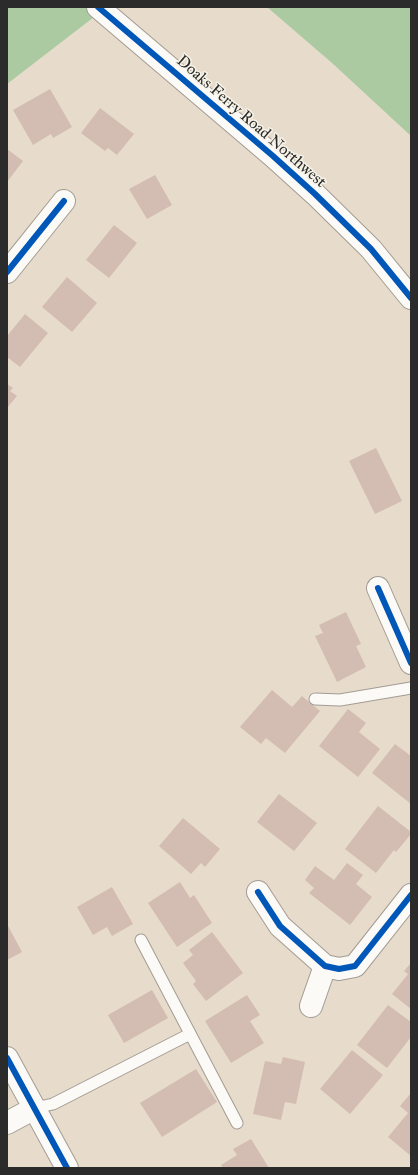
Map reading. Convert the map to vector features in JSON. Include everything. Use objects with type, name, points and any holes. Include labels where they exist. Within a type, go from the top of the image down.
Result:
[{"type":"street","name":"Doaks Ferry Road Northwest","points":[[98,7],[273,156],[315,194],[371,249],[411,298]]},
{"type":"street","points":[[7,272],[64,201]]},
{"type":"street","points":[[378,588],[411,664]]},
{"type":"street","points":[[258,892],[280,926],[325,966],[339,969],[355,966],[411,895]]},
{"type":"street","points":[[311,1006],[325,966]]},
{"type":"street","points":[[7,1058],[67,1168]]},
{"type":"street","points":[[7,1123],[35,1108]]},
{"type":"lane","points":[[316,699],[340,700],[411,688]]},
{"type":"lane","points":[[141,940],[237,1123]]},
{"type":"lane","points":[[35,1108],[53,1104],[190,1034]]},
{"type":"green space","points":[[7,7],[107,7],[7,84]]},
{"type":"green space","points":[[267,7],[411,7],[411,136],[332,63]]},
{"type":"building","points":[[50,89],[72,127],[53,138],[51,134],[33,145],[13,110]]},
{"type":"building","points":[[100,108],[134,134],[117,155],[108,148],[105,151],[81,133]]},
{"type":"building","points":[[7,149],[23,161],[7,182]]},
{"type":"building","points":[[155,175],[172,205],[147,219],[129,189]]},
{"type":"building","points":[[114,225],[137,243],[109,278],[86,260]]},
{"type":"building","points":[[67,277],[97,303],[72,332],[42,307]]},
{"type":"building","points":[[25,314],[48,333],[20,367],[7,357],[7,336]]},
{"type":"building","points":[[7,384],[13,388],[10,391],[17,396],[7,408]]},
{"type":"building","points":[[376,448],[402,501],[375,514],[349,461]]},
{"type":"building","points":[[346,612],[361,644],[356,646],[366,667],[337,682],[315,636],[323,633],[319,625]]},
{"type":"building","points":[[272,690],[292,707],[302,696],[320,711],[285,753],[266,738],[261,744],[240,727]]},
{"type":"building","points":[[348,709],[366,723],[359,732],[380,749],[358,777],[319,746]]},
{"type":"building","points":[[395,744],[411,756],[411,804],[372,773]]},
{"type":"building","points":[[279,794],[317,823],[294,851],[257,822]]},
{"type":"building","points":[[378,806],[411,832],[411,834],[396,852],[394,850],[376,873],[345,849]]},
{"type":"building","points":[[183,818],[220,849],[205,867],[201,863],[191,874],[159,846]]},
{"type":"building","points":[[347,863],[363,875],[356,884],[372,897],[350,925],[309,893],[314,888],[305,880],[315,866],[334,880]]},
{"type":"building","points":[[180,882],[190,898],[194,895],[212,923],[177,947],[148,903]]},
{"type":"building","points":[[112,887],[133,924],[112,936],[107,927],[93,935],[77,907]]},
{"type":"building","points":[[7,924],[22,952],[7,960]]},
{"type":"building","points":[[212,932],[243,973],[206,1001],[193,984],[196,981],[183,963],[193,955],[189,950]]},
{"type":"building","points":[[411,963],[411,1009],[392,994],[408,974],[404,971]]},
{"type":"building","points":[[152,990],[168,1018],[124,1043],[108,1015]]},
{"type":"building","points":[[247,995],[260,1015],[250,1021],[264,1043],[231,1063],[205,1021]]},
{"type":"building","points":[[388,1005],[411,1022],[411,1037],[387,1068],[357,1045]]},
{"type":"building","points":[[352,1050],[383,1075],[350,1114],[320,1089]]},
{"type":"building","points":[[283,1057],[305,1062],[296,1104],[285,1102],[281,1120],[253,1114],[265,1061],[281,1064]]},
{"type":"building","points":[[196,1069],[217,1102],[162,1137],[140,1103]]},
{"type":"building","points":[[411,1093],[411,1156],[388,1137],[408,1113],[400,1106]]},
{"type":"building","points":[[251,1139],[269,1168],[223,1168],[221,1165],[237,1155],[233,1149]]},
{"type":"cycle path","points":[[98,7],[273,156],[315,194],[371,249],[411,298]]},
{"type":"cycle path","points":[[7,272],[64,201]]},
{"type":"cycle path","points":[[378,588],[411,663]]},
{"type":"cycle path","points":[[258,892],[280,926],[325,966],[339,969],[355,966],[411,895]]},
{"type":"cycle path","points":[[7,1058],[67,1168]]}]
